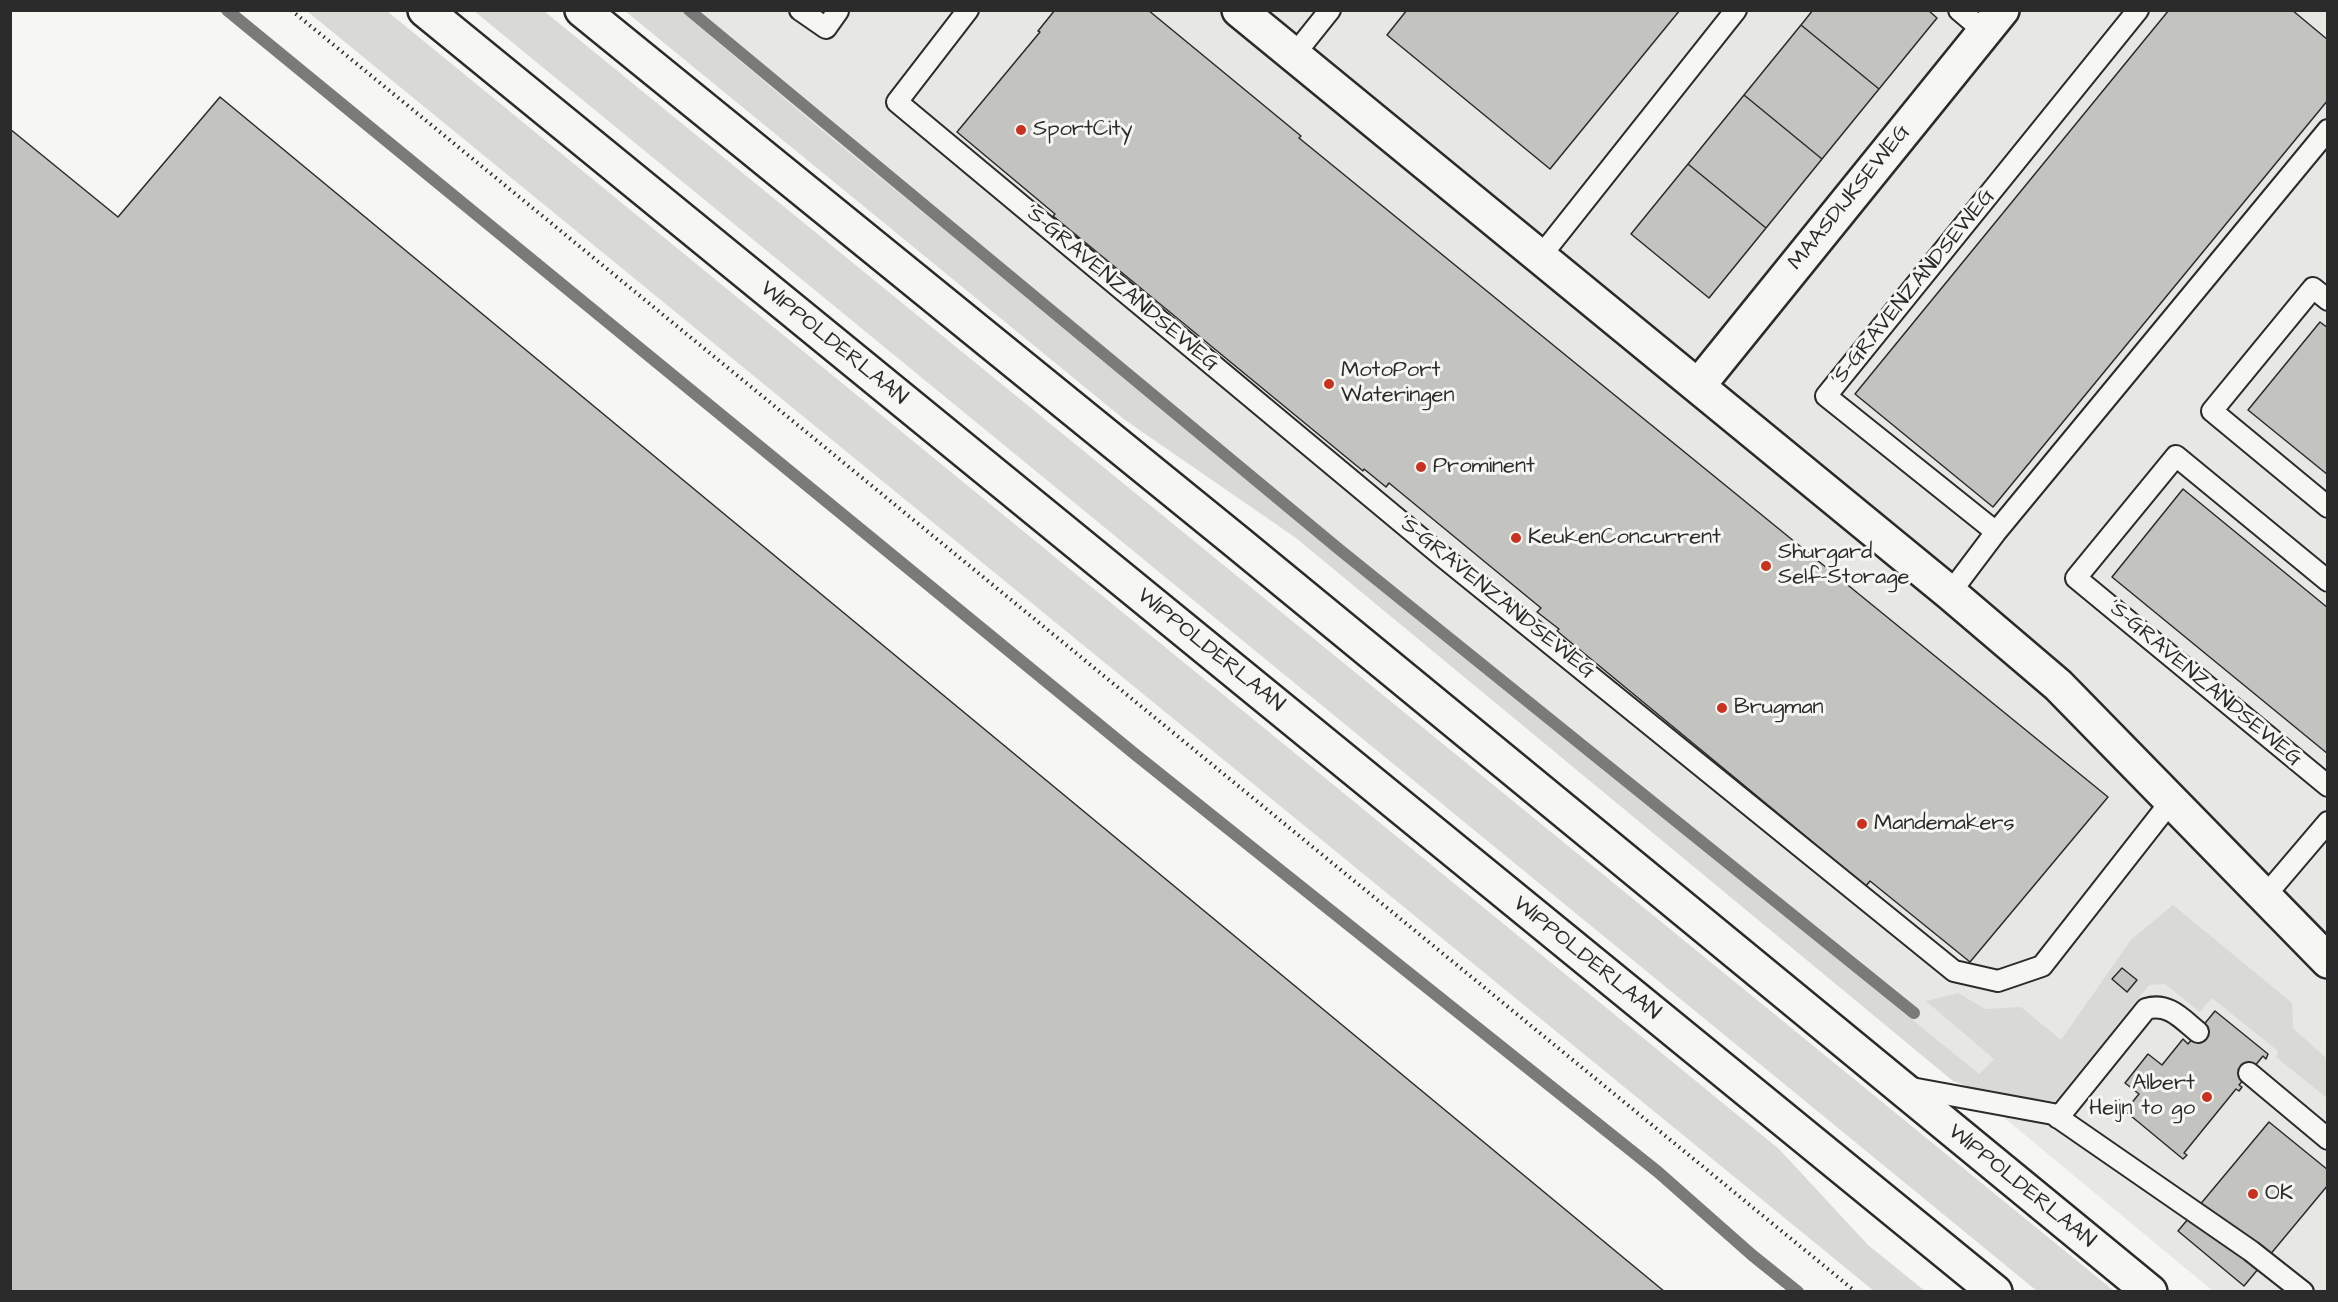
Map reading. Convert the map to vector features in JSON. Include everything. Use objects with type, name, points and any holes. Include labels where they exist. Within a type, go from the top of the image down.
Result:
[{"type":"main road","name":"WIPPOLDERLAAN","points":[[425,10],[1995,1292]]},
{"type":"main road","name":"WIPPOLDERLAAN","points":[[582,10],[1227,535],[2150,1292]]},
{"type":"main road","points":[[1239,10],[1950,593],[2058,686],[2328,961]]},
{"type":"main road","name":"MAASDIJKSEWEG","points":[[1698,386],[1994,21]]},
{"type":"lane","points":[[800,10],[826,27],[838,11]]},
{"type":"lane","name":"'S-GRAVENZANDSEWEG","points":[[968,10],[897,102],[1442,556],[1954,971],[1998,981],[2042,966],[2172,800]]},
{"type":"lane","points":[[1294,55],[1330,10]]},
{"type":"lane","points":[[1540,257],[1736,10]]},
{"type":"lane","points":[[1959,10],[1994,21]]},
{"type":"lane","name":"'S-GRAVENZANDSEWEG","points":[[1996,532],[1826,396],[2138,10]]},
{"type":"lane","points":[[1950,593],[1996,532],[2328,130]]},
{"type":"lane","points":[[2328,300],[2313,288],[2212,411],[2328,507]]},
{"type":"lane","name":"'S-GRAVENZANDSEWEG","points":[[2328,581],[2176,456],[2076,578],[2328,786]]},
{"type":"lane","points":[[2265,896],[2328,822]]},
{"type":"lane","points":[[2058,1118],[2146,1009],[2157,1005],[2166,1007],[2198,1032]]},
{"type":"lane","points":[[2249,1073],[2328,1139]]},
{"type":"lane","points":[[1896,1085],[2053,1114],[2251,1251],[2303,1292]]},
{"type":"path","points":[[291,10],[1856,1292]]},
{"type":"shaded area","points":[[307,11],[387,11],[1779,1149],[1868,1245],[1925,1291],[1874,1291]]},
{"type":"shaded area","points":[[474,11],[544,11],[2114,1291],[2037,1291]]},
{"type":"shaded area","points":[[625,11],[681,11],[826,134],[1979,1074],[1994,1059],[1926,1001],[1958,993],[1985,1009],[2021,1007],[2061,1040],[2131,940],[2173,905],[2292,1003],[2293,1028],[2327,1059],[2327,1098],[2276,1057],[2278,1051],[2212,998],[2200,1012],[2165,984],[2149,985],[2056,1101],[1998,1097],[1953,1081],[1296,538],[1125,420]]},
{"type":"shaded area","points":[[670,11],[2327,11],[2327,1291],[2213,1291]]},
{"type":"building","points":[[1055,10],[1148,10],[1301,136],[1299,138],[2108,797],[1970,962],[1870,881],[1866,886],[1557,631],[1559,629],[1537,612],[1541,608],[1389,483],[1386,487],[1364,469],[1363,471],[1053,216],[1055,214],[957,132],[1040,32],[1038,31]]},
{"type":"building","points":[[1407,10],[1680,10],[1550,169],[1387,35]]},
{"type":"building","points":[[1813,10],[1928,10],[1937,18],[1879,89],[1801,25]]},
{"type":"building","points":[[2169,10],[2292,10],[2328,40],[2328,100],[1993,507],[1855,394]]},
{"type":"building","points":[[1801,25],[1879,89],[1822,159],[1744,95]]},
{"type":"building","points":[[1744,95],[1822,159],[1766,228],[1688,164]]},
{"type":"building","points":[[220,97],[1665,1292],[10,1292],[10,129],[118,217]]},
{"type":"building","points":[[1688,164],[1766,228],[1709,298],[1631,234]]},
{"type":"building","points":[[2320,322],[2328,328],[2328,475],[2248,410]]},
{"type":"building","points":[[2183,489],[2328,608],[2328,754],[2112,577]]},
{"type":"building","points":[[2122,968],[2137,980],[2127,992],[2112,979]]},
{"type":"building","points":[[2215,1011],[2268,1054],[2266,1059],[2263,1056],[2239,1085],[2242,1087],[2239,1091],[2236,1089],[2184,1153],[2187,1155],[2183,1159],[2125,1111],[2139,1094],[2125,1083],[2148,1054],[2162,1065],[2183,1039],[2188,1044]]},
{"type":"building","points":[[2269,1122],[2328,1170],[2328,1185],[2244,1286],[2178,1231]]},
{"type":"waterway","points":[[227,10],[1136,755],[1658,1172],[1752,1255],[1798,1292]]},
{"type":"waterway","points":[[689,10],[1340,550],[1914,1013]]},
{"type":"place","name":"SportCity","points":[[1021,130]]},
{"type":"place","name":"MotoPort Wateringen","points":[[1329,384]]},
{"type":"place","name":"Prominent","points":[[1421,467]]},
{"type":"place","name":"KeukenConcurrent","points":[[1516,538]]},
{"type":"place","name":"Shurgard Self-Storage","points":[[1766,566]]},
{"type":"place","name":"Brugman","points":[[1722,708]]},
{"type":"place","name":"Mandemakers","points":[[1862,824]]},
{"type":"place","name":"Albert Heijn to go","points":[[2207,1097]]},
{"type":"place","name":"OK","points":[[2253,1194]]}]
